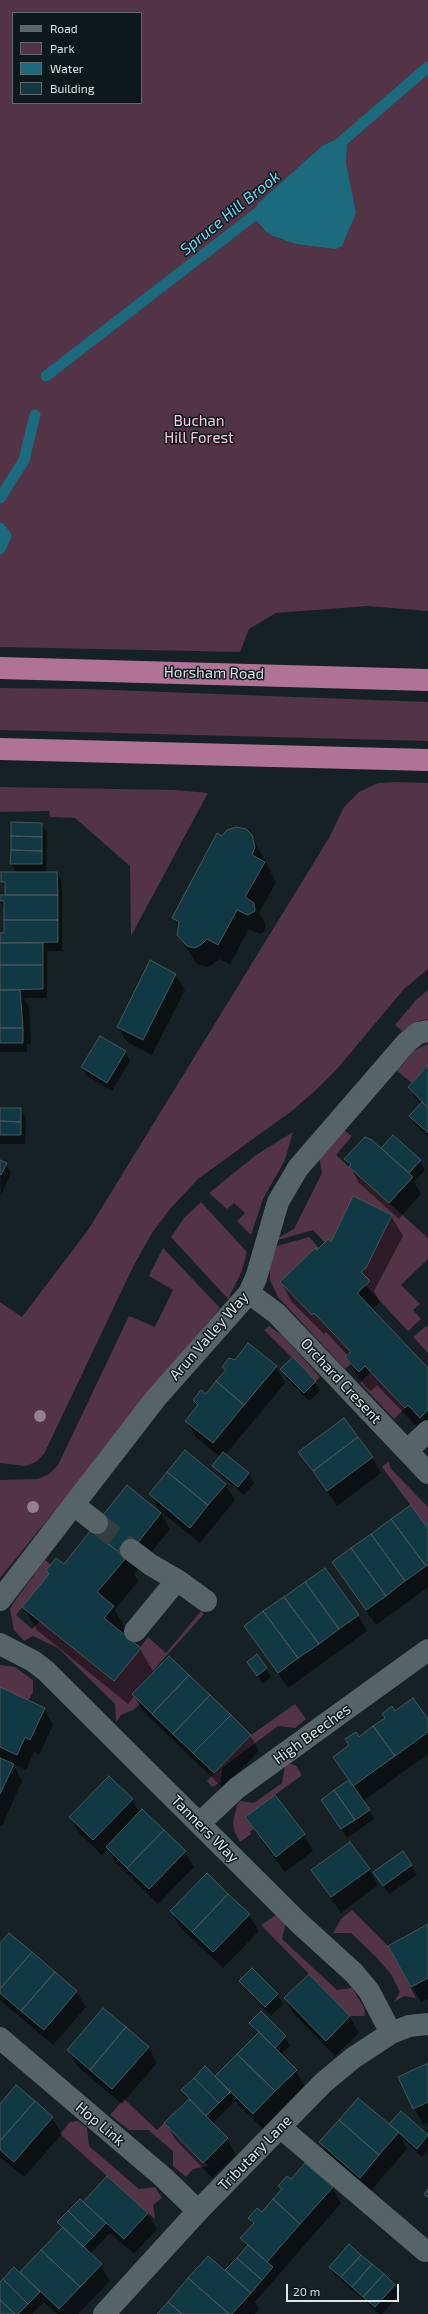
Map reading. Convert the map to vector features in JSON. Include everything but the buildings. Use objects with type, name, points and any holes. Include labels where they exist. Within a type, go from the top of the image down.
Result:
[{"type":"highway","name":"Horsham Road","points":[[0,668],[428,680]]},
{"type":"highway","points":[[0,749],[428,760]]},
{"type":"street","name":"Arun Valley Way","points":[[0,1600],[167,1384],[249,1293],[256,1278],[278,1202],[298,1168],[412,1037],[428,1031]]},
{"type":"street","name":"Orchard Cresent","points":[[249,1293],[276,1313],[428,1473]]},
{"type":"street","points":[[407,1451],[428,1431]]},
{"type":"street","points":[[74,1505],[97,1523]]},
{"type":"street","points":[[132,1550],[151,1565],[178,1580],[206,1601]]},
{"type":"street","points":[[136,1631],[178,1580]]},
{"type":"street","name":"Tanners Way","points":[[0,1644],[33,1661],[46,1671],[299,1923],[362,1982],[391,2033]]},
{"type":"street","name":"High Beeches","points":[[200,1823],[237,1788],[428,1650]]},
{"type":"street","name":"Tributary Lane","points":[[104,2314],[198,2211],[332,2074],[391,2033],[409,2026],[428,2024]]},
{"type":"street","name":"Hop Link","points":[[0,2038],[163,2177],[198,2211]]},
{"type":"street","points":[[280,2127],[425,2251]]},
{"type":"green space","name":"Buchan Hill Forest","points":[[0,0],[428,0],[428,611],[368,606],[276,613],[249,629],[240,652],[0,647]],"holes":[[[337,139],[283,240],[265,231],[259,225],[258,203],[323,145]]]},
{"type":"green space","points":[[0,688],[86,689],[428,702],[428,741],[0,730]]},
{"type":"green space","points":[[378,783],[428,783],[428,969],[404,989],[337,1069],[316,1090],[293,1110],[198,1179],[170,1209],[152,1233],[133,1267],[44,1454],[36,1462],[25,1466],[0,1463],[0,1302],[22,1317],[88,1230],[329,838],[344,807],[359,792]]},
{"type":"green space","points":[[0,787],[175,790],[208,793],[131,936],[130,866],[75,818],[50,817],[49,811],[0,812]]},
{"type":"green space","points":[[428,990],[428,1019],[419,1021],[402,1031],[395,1025],[416,1000]]},
{"type":"green space","points":[[428,1044],[428,1065],[412,1083],[397,1071],[415,1050]]},
{"type":"green space","points":[[344,1130],[352,1136],[336,1155],[428,1238],[428,1259],[401,1285],[420,1304],[413,1310],[421,1319],[408,1331],[365,1285],[361,1272],[366,1268],[392,1215],[353,1196],[331,1242],[328,1239],[325,1243],[313,1230],[278,1240],[278,1238],[294,1229],[322,1173],[319,1157]]},
{"type":"green space","points":[[293,1132],[285,1160],[263,1199],[251,1235],[237,1221],[245,1213],[234,1203],[227,1209],[209,1193],[256,1155]]},
{"type":"green space","points":[[201,1202],[247,1252],[242,1271],[228,1299],[171,1237],[184,1218]]},
{"type":"green space","points":[[309,1237],[319,1248],[317,1250],[315,1248],[280,1282],[312,1315],[314,1313],[351,1352],[345,1357],[351,1364],[345,1369],[278,1297],[270,1280],[270,1266],[277,1246]]},
{"type":"green space","points":[[163,1248],[220,1308],[0,1578],[0,1480],[38,1479],[49,1474],[58,1465],[129,1316],[155,1327],[173,1290],[149,1276]]},
{"type":"green space","points":[[269,1326],[282,1335],[320,1377],[316,1381],[264,1330]]},
{"type":"green space","points":[[426,1326],[428,1327],[428,1353],[413,1337]]},
{"type":"green space","points":[[371,1372],[405,1408],[394,1419],[360,1383]]},
{"type":"green space","points":[[389,1461],[390,1468],[428,1507],[428,1529],[382,1467]]},
{"type":"green space","points":[[45,1560],[51,1565],[49,1574],[16,1615],[32,1629],[39,1621],[114,1681],[148,1637],[166,1653],[201,1611],[204,1614],[132,1694],[141,1703],[133,1710],[121,1715],[116,1722],[115,1704],[58,1648],[33,1636],[24,1641],[14,1630],[10,1609]]},
{"type":"green space","points":[[0,1665],[15,1667],[33,1680],[33,1692],[28,1701],[0,1687]]},
{"type":"green space","points":[[295,1704],[306,1719],[295,1728],[278,1726],[222,1768],[221,1782],[212,1787],[207,1781],[251,1735]]},
{"type":"green space","points":[[289,1763],[296,1766],[302,1775],[245,1817],[254,1829],[250,1831],[251,1834],[240,1842],[234,1830],[233,1822],[237,1805],[240,1801],[254,1803],[282,1783],[285,1766]]},
{"type":"green space","points":[[352,1910],[388,1946],[416,1998],[404,1996],[394,2002],[400,1992],[391,1974],[351,1933],[333,1933],[341,1919]]},
{"type":"green space","points":[[276,1915],[286,1923],[282,1939],[337,1990],[352,1988],[364,2007],[365,2016],[350,2016],[261,1925]]},
{"type":"green space","points":[[124,2099],[157,2130],[164,2123],[208,2166],[193,2169],[186,2177],[173,2166],[173,2151],[148,2130],[129,2130],[110,2115]]},
{"type":"green space","points":[[78,2121],[87,2128],[89,2146],[139,2189],[155,2187],[162,2198],[153,2205],[155,2219],[60,2134],[70,2122]]},
{"type":"water","points":[[337,139],[347,142],[346,163],[356,213],[342,246],[336,249],[296,244],[273,236],[265,231],[253,217],[258,203],[323,145]]},
{"type":"waterway","name":"Spruce Hill Brook","points":[[333,149],[428,67]]},
{"type":"waterway","name":"Spruce Hill Brook","points":[[46,376],[265,207]]},
{"type":"waterway","name":"Spruce Hill Brook","points":[[0,498],[24,460],[35,415]]},
{"type":"waterway","name":"Spruce Hill Brook","points":[[0,528],[6,536],[0,549]]},
{"type":"tunnel","points":[[97,1523],[131,1550]]}]
